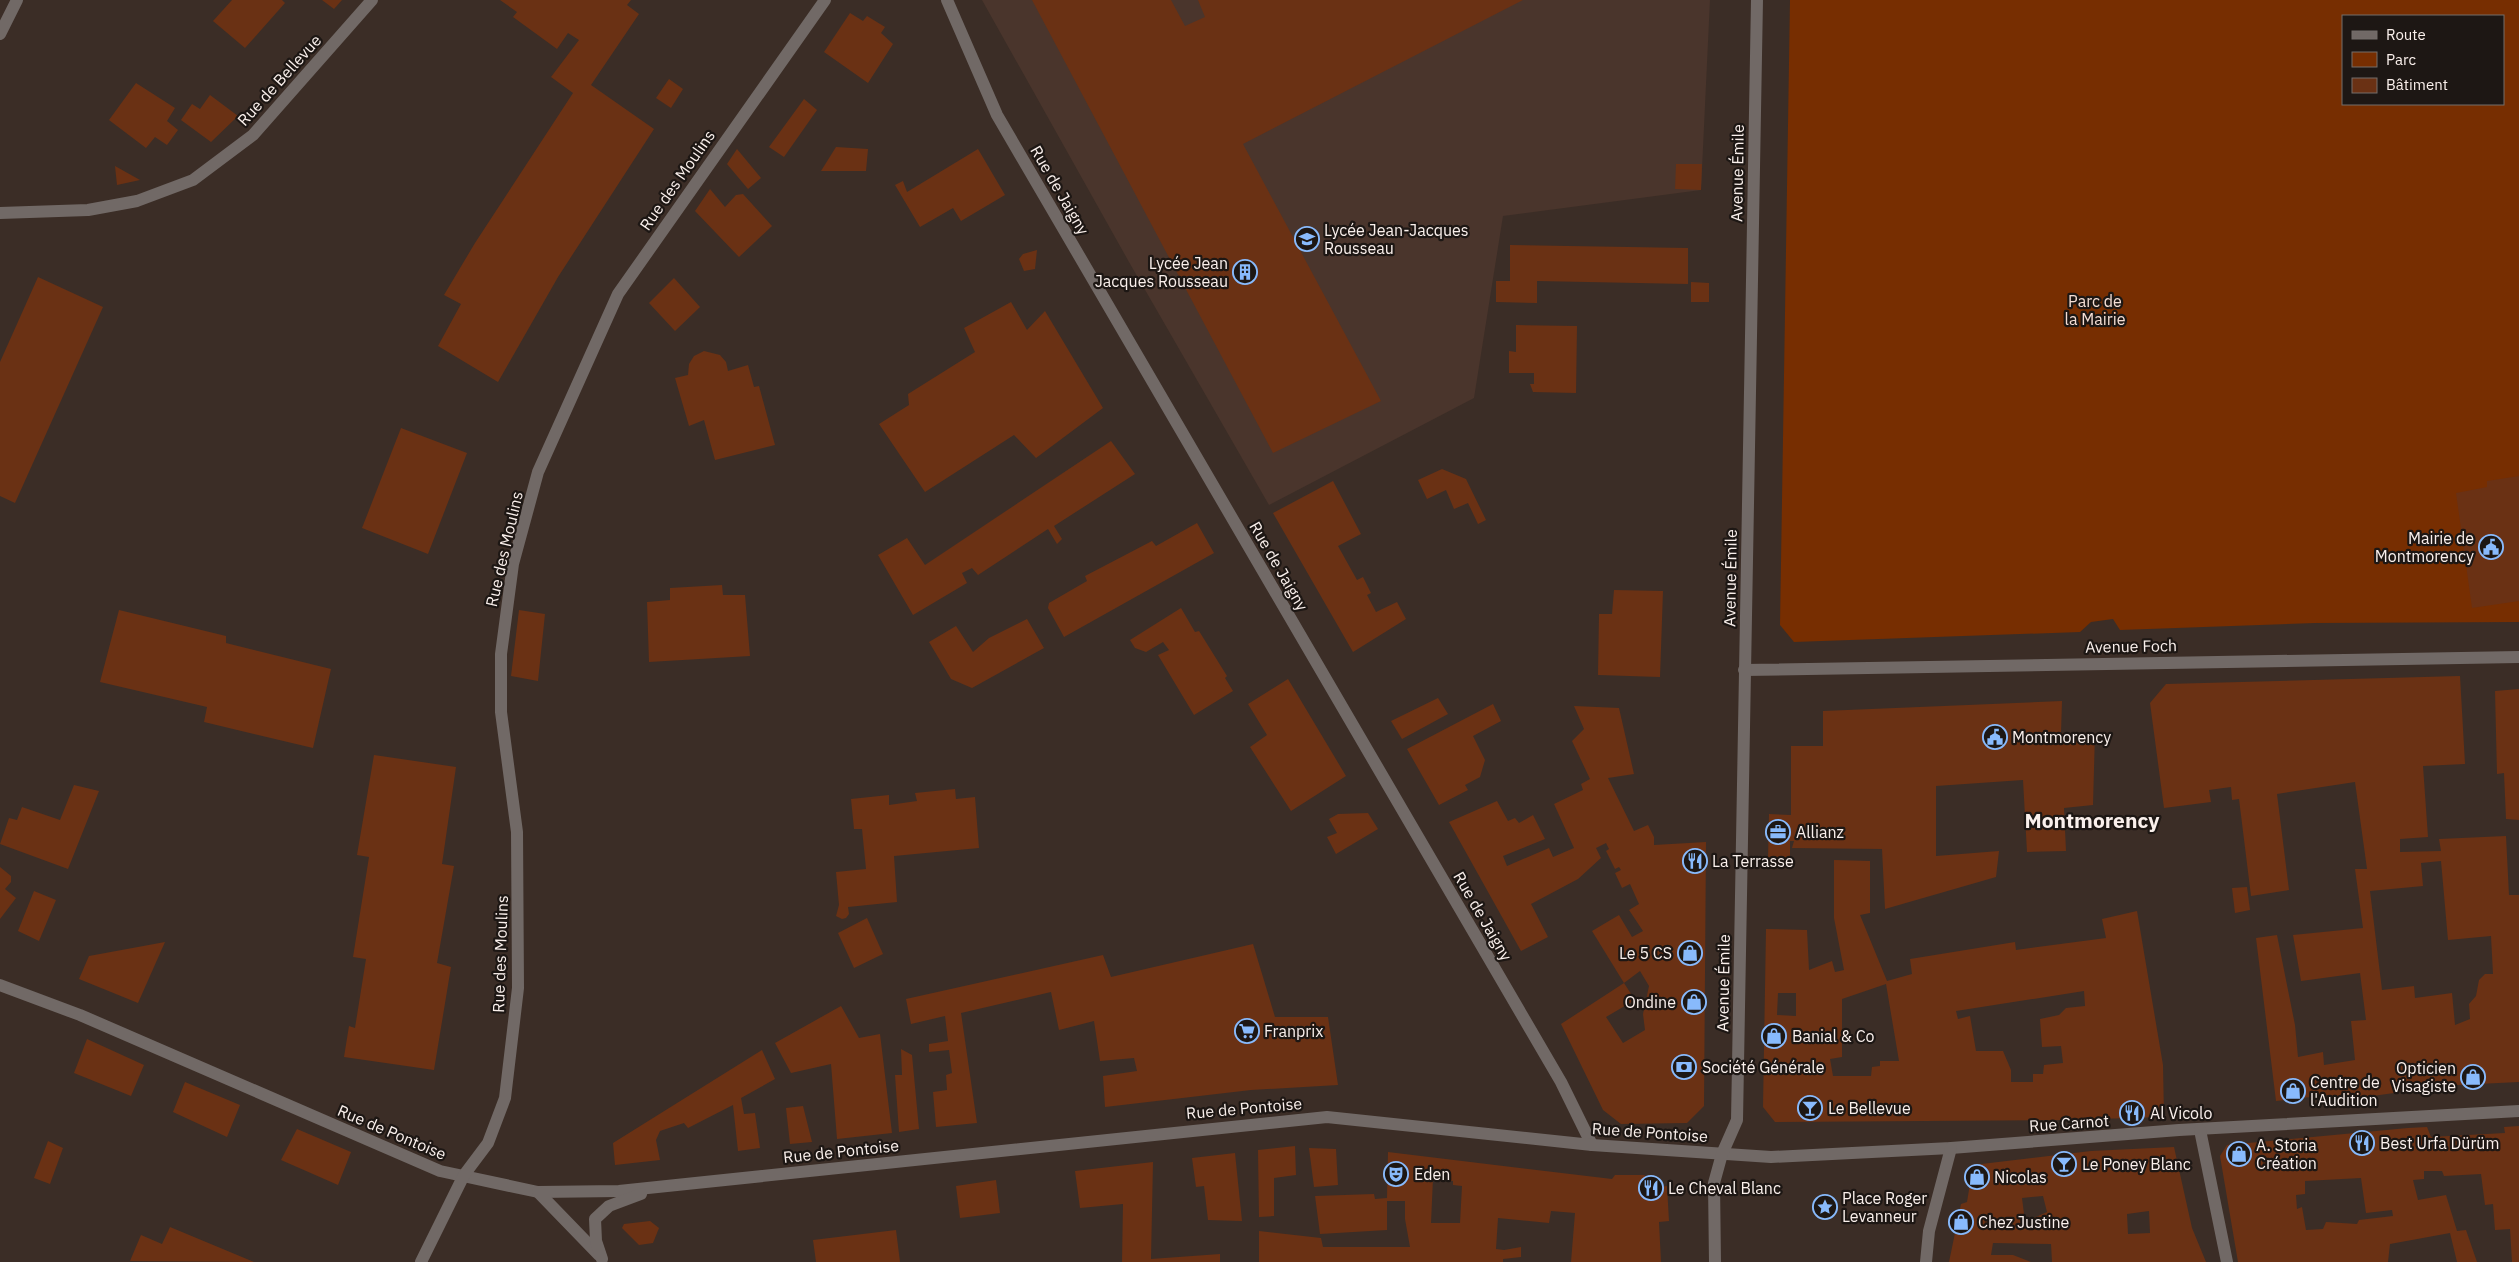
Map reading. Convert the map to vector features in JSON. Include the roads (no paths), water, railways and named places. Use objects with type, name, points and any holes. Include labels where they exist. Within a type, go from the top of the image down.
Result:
[{"type":"street","points":[[0,34],[18,0]]},
{"type":"street","name":"Rue de Bellevue","points":[[0,212],[88,210],[137,201],[193,180],[253,135],[372,0]]},
{"type":"street","name":"Rue des Moulins","points":[[421,1262],[464,1175],[488,1143],[505,1098],[518,988],[517,832],[499,686],[506,609],[513,564],[538,472],[618,294],[825,0]]},
{"type":"street","name":"Rue de Jaigny","points":[[946,0],[997,115],[1561,1082],[1592,1145]]},
{"type":"street","name":"Avenue Émile","points":[[1715,1262],[1714,1183],[1722,1154],[1737,1120],[1757,0]]},
{"type":"street","name":"Avenue Foch","points":[[1744,670],[2519,657]]},
{"type":"street","name":"Rue de Pontoise","points":[[0,985],[80,1015],[440,1171],[538,1192],[619,1191],[1327,1117],[1592,1145],[1771,1157]]},
{"type":"street","name":"Rue Carnot","points":[[1771,1157],[1951,1148],[2200,1130],[2519,1111]]},
{"type":"street","points":[[2200,1130],[2227,1262]]},
{"type":"street","points":[[1926,1262],[1930,1231],[1951,1148]]},
{"type":"street","points":[[603,1260],[596,1241],[595,1219],[610,1206],[657,1187]]},
{"type":"street","points":[[538,1192],[603,1260]]},
{"type":"place","name":"Lycée Jean-Jacques Rousseau","points":[[1307,239]]},
{"type":"place","name":"Lycée Jean Jacques Rousseau","points":[[1245,272]]},
{"type":"place","name":"Mairie de Montmorency","points":[[2491,547]]},
{"type":"place","name":"Montmorency","points":[[1995,737]]},
{"type":"place","name":"Allianz","points":[[1778,832]]},
{"type":"place","name":"La Terrasse","points":[[1695,861]]},
{"type":"place","name":"Le 5 CS","points":[[1690,953]]},
{"type":"place","name":"Ondine","points":[[1694,1002]]},
{"type":"place","name":"Franprix","points":[[1247,1031]]},
{"type":"place","name":"Banial & Co","points":[[1774,1036]]},
{"type":"place","name":"Société Générale","points":[[1684,1067]]},
{"type":"place","name":"Opticien Visagiste","points":[[2473,1077]]},
{"type":"place","name":"Centre de l'Audition","points":[[2293,1091]]},
{"type":"place","name":"Le Bellevue","points":[[1810,1108]]},
{"type":"place","name":"Al Vicolo","points":[[2132,1113]]},
{"type":"place","name":"Best Urfa Dürüm","points":[[2362,1143]]},
{"type":"place","name":"A. Storia Création","points":[[2239,1154]]},
{"type":"place","name":"Le Poney Blanc","points":[[2064,1164]]},
{"type":"place","name":"Eden","points":[[1396,1174]]},
{"type":"place","name":"Nicolas","points":[[1977,1177]]},
{"type":"place","name":"Le Cheval Blanc","points":[[1651,1188]]},
{"type":"place","name":"Place Roger Levanneur","points":[[1825,1207]]},
{"type":"place","name":"Chez Justine","points":[[1961,1222]]},
{"type":"district","name":"Montmorency","points":[[2092,821]]},
{"type":"park label","name":"Parc de la Mairie","points":[[2095,310]]}]
